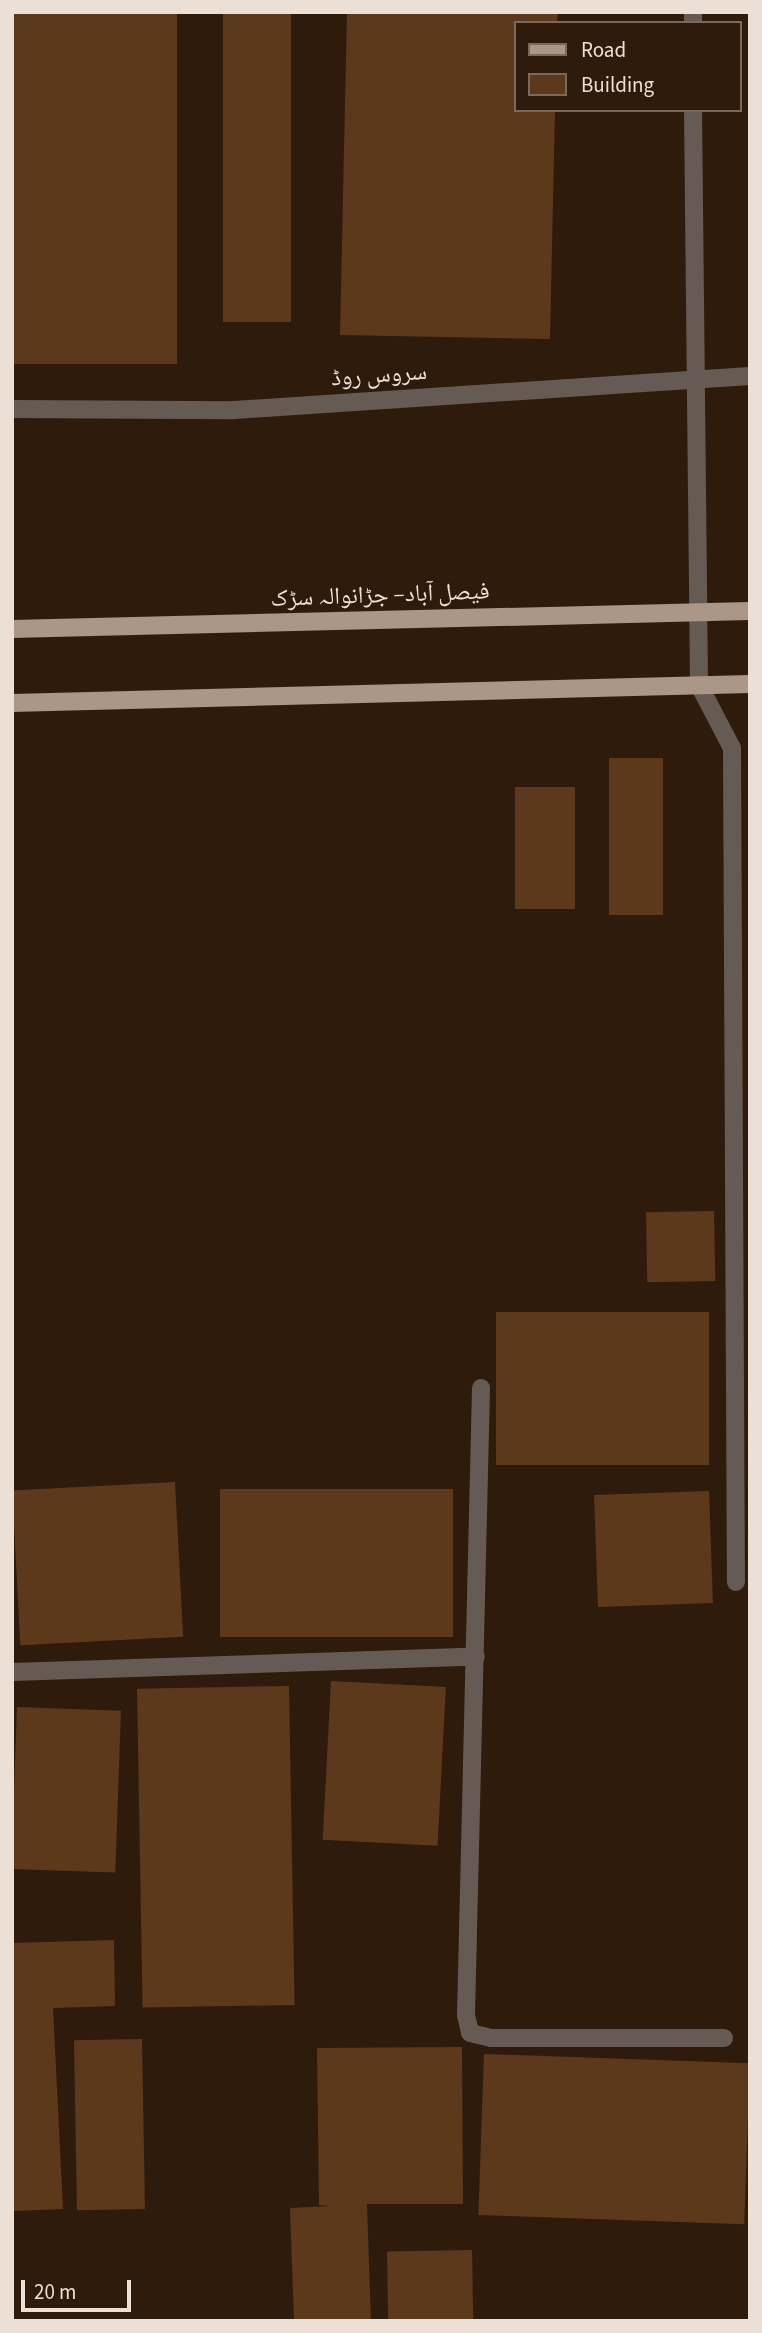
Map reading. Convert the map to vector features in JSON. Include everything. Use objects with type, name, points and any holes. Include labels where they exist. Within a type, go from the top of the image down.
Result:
[{"type":"main road","name":"فیصل آباد– جڑانوالہ سڑک","points":[[12,629],[750,611]]},
{"type":"main road","points":[[12,703],[750,684]]},
{"type":"street","points":[[693,112],[699,685],[732,748],[736,1582]]},
{"type":"street","name":"سروس روڈ","points":[[12,409],[234,410],[694,377],[750,376]]},
{"type":"street","points":[[481,1388],[466,2015],[470,2033],[491,2038],[724,2038]]},
{"type":"street","points":[[12,1672],[476,1657]]},
{"type":"building","points":[[12,12],[177,12],[177,364],[12,364]]},
{"type":"building","points":[[223,12],[291,12],[291,322],[223,322]]},
{"type":"building","points":[[347,12],[558,12],[557,21],[514,21],[514,112],[555,112],[550,339],[340,335]]},
{"type":"building","points":[[609,758],[663,758],[663,915],[609,915]]},
{"type":"building","points":[[515,787],[575,787],[575,909],[515,909]]},
{"type":"building","points":[[714,1211],[715,1281],[647,1282],[646,1212]]},
{"type":"building","points":[[496,1312],[709,1312],[709,1465],[496,1465]]},
{"type":"building","points":[[175,1482],[183,1637],[20,1645],[12,1491]]},
{"type":"building","points":[[220,1489],[453,1489],[453,1637],[220,1637]]},
{"type":"building","points":[[709,1491],[713,1603],[598,1607],[594,1495]]},
{"type":"building","points":[[331,1681],[446,1687],[438,1846],[323,1840]]},
{"type":"building","points":[[289,1686],[295,2005],[143,2008],[137,1689]]},
{"type":"building","points":[[17,1707],[121,1711],[115,1873],[12,1869]]},
{"type":"building","points":[[114,1940],[115,2006],[53,2008],[63,2209],[14,2211],[12,1943]]},
{"type":"building","points":[[142,2039],[145,2209],[77,2210],[74,2040]]},
{"type":"building","points":[[462,2047],[463,2204],[367,2204],[371,2321],[294,2321],[290,2208],[331,2206],[319,2205],[317,2048]]},
{"type":"building","points":[[484,2054],[750,2063],[744,2224],[478,2215]]},
{"type":"building","points":[[472,2250],[473,2321],[388,2321],[387,2251]]}]
